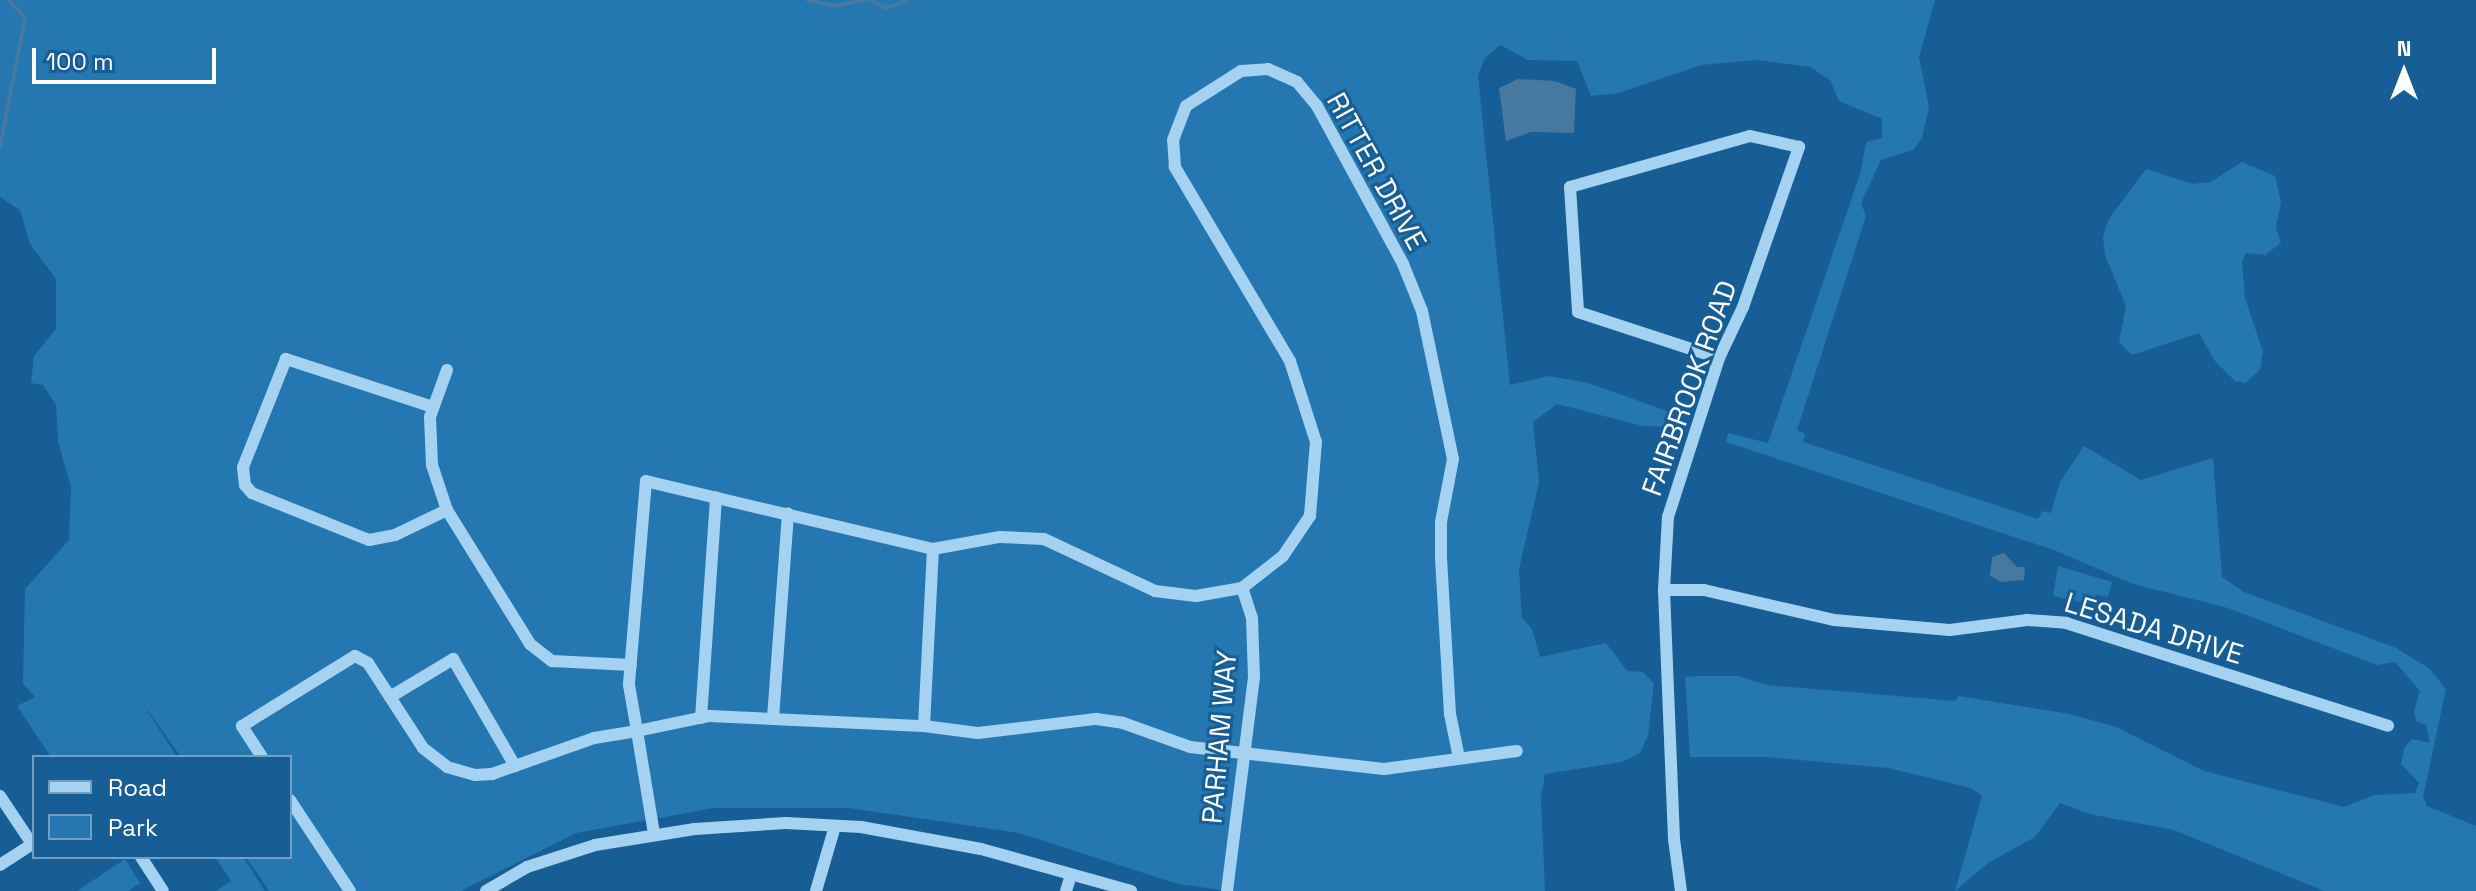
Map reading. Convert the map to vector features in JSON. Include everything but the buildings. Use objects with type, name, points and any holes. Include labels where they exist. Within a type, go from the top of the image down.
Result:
[{"type":"street","name":"RITTER DRIVE","points":[[1242,588],[1283,556],[1310,516],[1316,442],[1290,361],[1175,167],[1173,140],[1186,106],[1241,71],[1268,69],[1297,82],[1317,106],[1403,264],[1422,311],[1453,459],[1441,522],[1441,558],[1450,714],[1459,758]]},
{"type":"street","name":"FAIRBROOK ROAD","points":[[1681,891],[1674,839],[1664,590],[1673,496],[1719,358],[1743,307],[1799,147],[1750,136],[1570,187],[1578,312],[1719,358]]},
{"type":"street","points":[[433,407],[286,359],[243,467],[245,485],[252,493],[369,540],[395,535],[447,510]]},
{"type":"street","points":[[447,370],[433,407],[432,465],[447,510],[530,644],[552,661],[631,665]]},
{"type":"street","points":[[654,834],[637,731],[631,665],[646,481],[933,549],[1000,537],[1044,539],[1155,591],[1196,596],[1242,588]]},
{"type":"street","points":[[701,718],[716,498]]},
{"type":"street","points":[[773,718],[788,514]]},
{"type":"street","points":[[924,726],[933,549]]},
{"type":"street","name":"PARHAM WAY","points":[[1227,891],[1254,678],[1252,618],[1242,588]]},
{"type":"street","name":"LESADA DRIVE","points":[[1664,590],[1726,594],[1834,620],[1937,629],[1969,630],[2027,620],[2066,623],[2388,726]]},
{"type":"street","points":[[261,755],[242,726],[336,664],[355,656],[368,663],[423,748],[447,767],[475,775],[515,766],[594,738],[701,718],[773,718],[924,726],[978,733],[1096,719],[1123,723],[1190,747],[1384,769],[1420,768],[1459,758],[1517,751]]},
{"type":"street","points":[[390,697],[453,659],[515,766]]},
{"type":"street","points":[[0,796],[32,842]]},
{"type":"street","points":[[292,803],[350,891]]},
{"type":"street","points":[[486,891],[557,854],[654,834],[739,824],[835,826],[981,849],[1131,891]]},
{"type":"street","points":[[816,891],[835,826]]},
{"type":"street","points":[[0,865],[32,844]]},
{"type":"street","points":[[142,859],[163,891]]},
{"type":"street","points":[[1066,891],[1071,875]]},
{"type":"green space","points":[[0,0],[1935,0],[1919,57],[1929,107],[1922,138],[1913,150],[1881,160],[1861,203],[1866,216],[1797,430],[1805,434],[1803,442],[2038,519],[2042,511],[2051,513],[2060,482],[2084,446],[2141,480],[2213,458],[2222,577],[2244,592],[2396,648],[2430,669],[2446,689],[2423,797],[2427,806],[2476,826],[2476,891],[2324,891],[2174,830],[2089,814],[2060,803],[2035,837],[1988,863],[1955,891],[1982,796],[1971,788],[1888,768],[1766,757],[1690,757],[1685,677],[1696,676],[1738,676],[1766,685],[1956,701],[1958,696],[2070,714],[2116,727],[2204,771],[2344,807],[2375,795],[2415,793],[2419,783],[2401,764],[2404,748],[2412,739],[2430,743],[2426,725],[2416,721],[2414,711],[2420,691],[2395,662],[2377,665],[2228,608],[2133,584],[2054,550],[1726,442],[1728,433],[1768,443],[1861,171],[1866,142],[1882,138],[1882,119],[1839,101],[1830,80],[1810,67],[1756,60],[1701,65],[1619,93],[1591,96],[1577,61],[1528,60],[1500,45],[1485,58],[1478,76],[1510,385],[1549,376],[1588,383],[1667,411],[1668,427],[1643,426],[1557,404],[1533,422],[1539,482],[1519,569],[1522,618],[1532,629],[1540,657],[1606,643],[1627,671],[1643,672],[1654,683],[1648,736],[1640,753],[1622,762],[1545,774],[1541,797],[1545,891],[1228,891],[1178,884],[1019,833],[849,808],[714,808],[576,833],[461,891],[269,891],[247,859],[292,859],[292,755],[180,755],[141,701],[176,755],[50,755],[17,706],[35,697],[23,684],[25,589],[69,540],[71,487],[58,442],[56,405],[43,385],[31,383],[34,356],[56,329],[56,279],[30,244],[20,210],[0,197]]},
{"type":"green space","points":[[2242,162],[2275,176],[2281,202],[2276,228],[2281,243],[2265,255],[2246,253],[2242,262],[2245,298],[2263,352],[2260,370],[2245,383],[2235,381],[2214,360],[2199,333],[2132,355],[2119,342],[2126,306],[2105,255],[2103,237],[2108,220],[2146,169],[2193,184],[2210,182]]},
{"type":"green space","points":[[2058,566],[2112,582],[2108,597],[2096,595],[2094,605],[2053,596]]},
{"type":"green space","points":[[125,859],[140,883],[128,891],[77,891]]},
{"type":"green space","points":[[216,859],[244,859],[265,891],[216,891],[231,881]]},
{"type":"shaded area","points":[[1518,79],[1555,81],[1576,89],[1574,133],[1531,132],[1506,141],[1499,88]]},
{"type":"shaded area","points":[[2004,553],[2017,567],[2025,567],[2024,580],[2001,582],[1990,576],[1992,557]]},
{"type":"waterway","points":[[0,147],[25,18],[9,0]]},
{"type":"waterway","points":[[807,0],[835,6],[864,0]]},
{"type":"waterway","points":[[870,0],[886,8],[908,0]]}]
